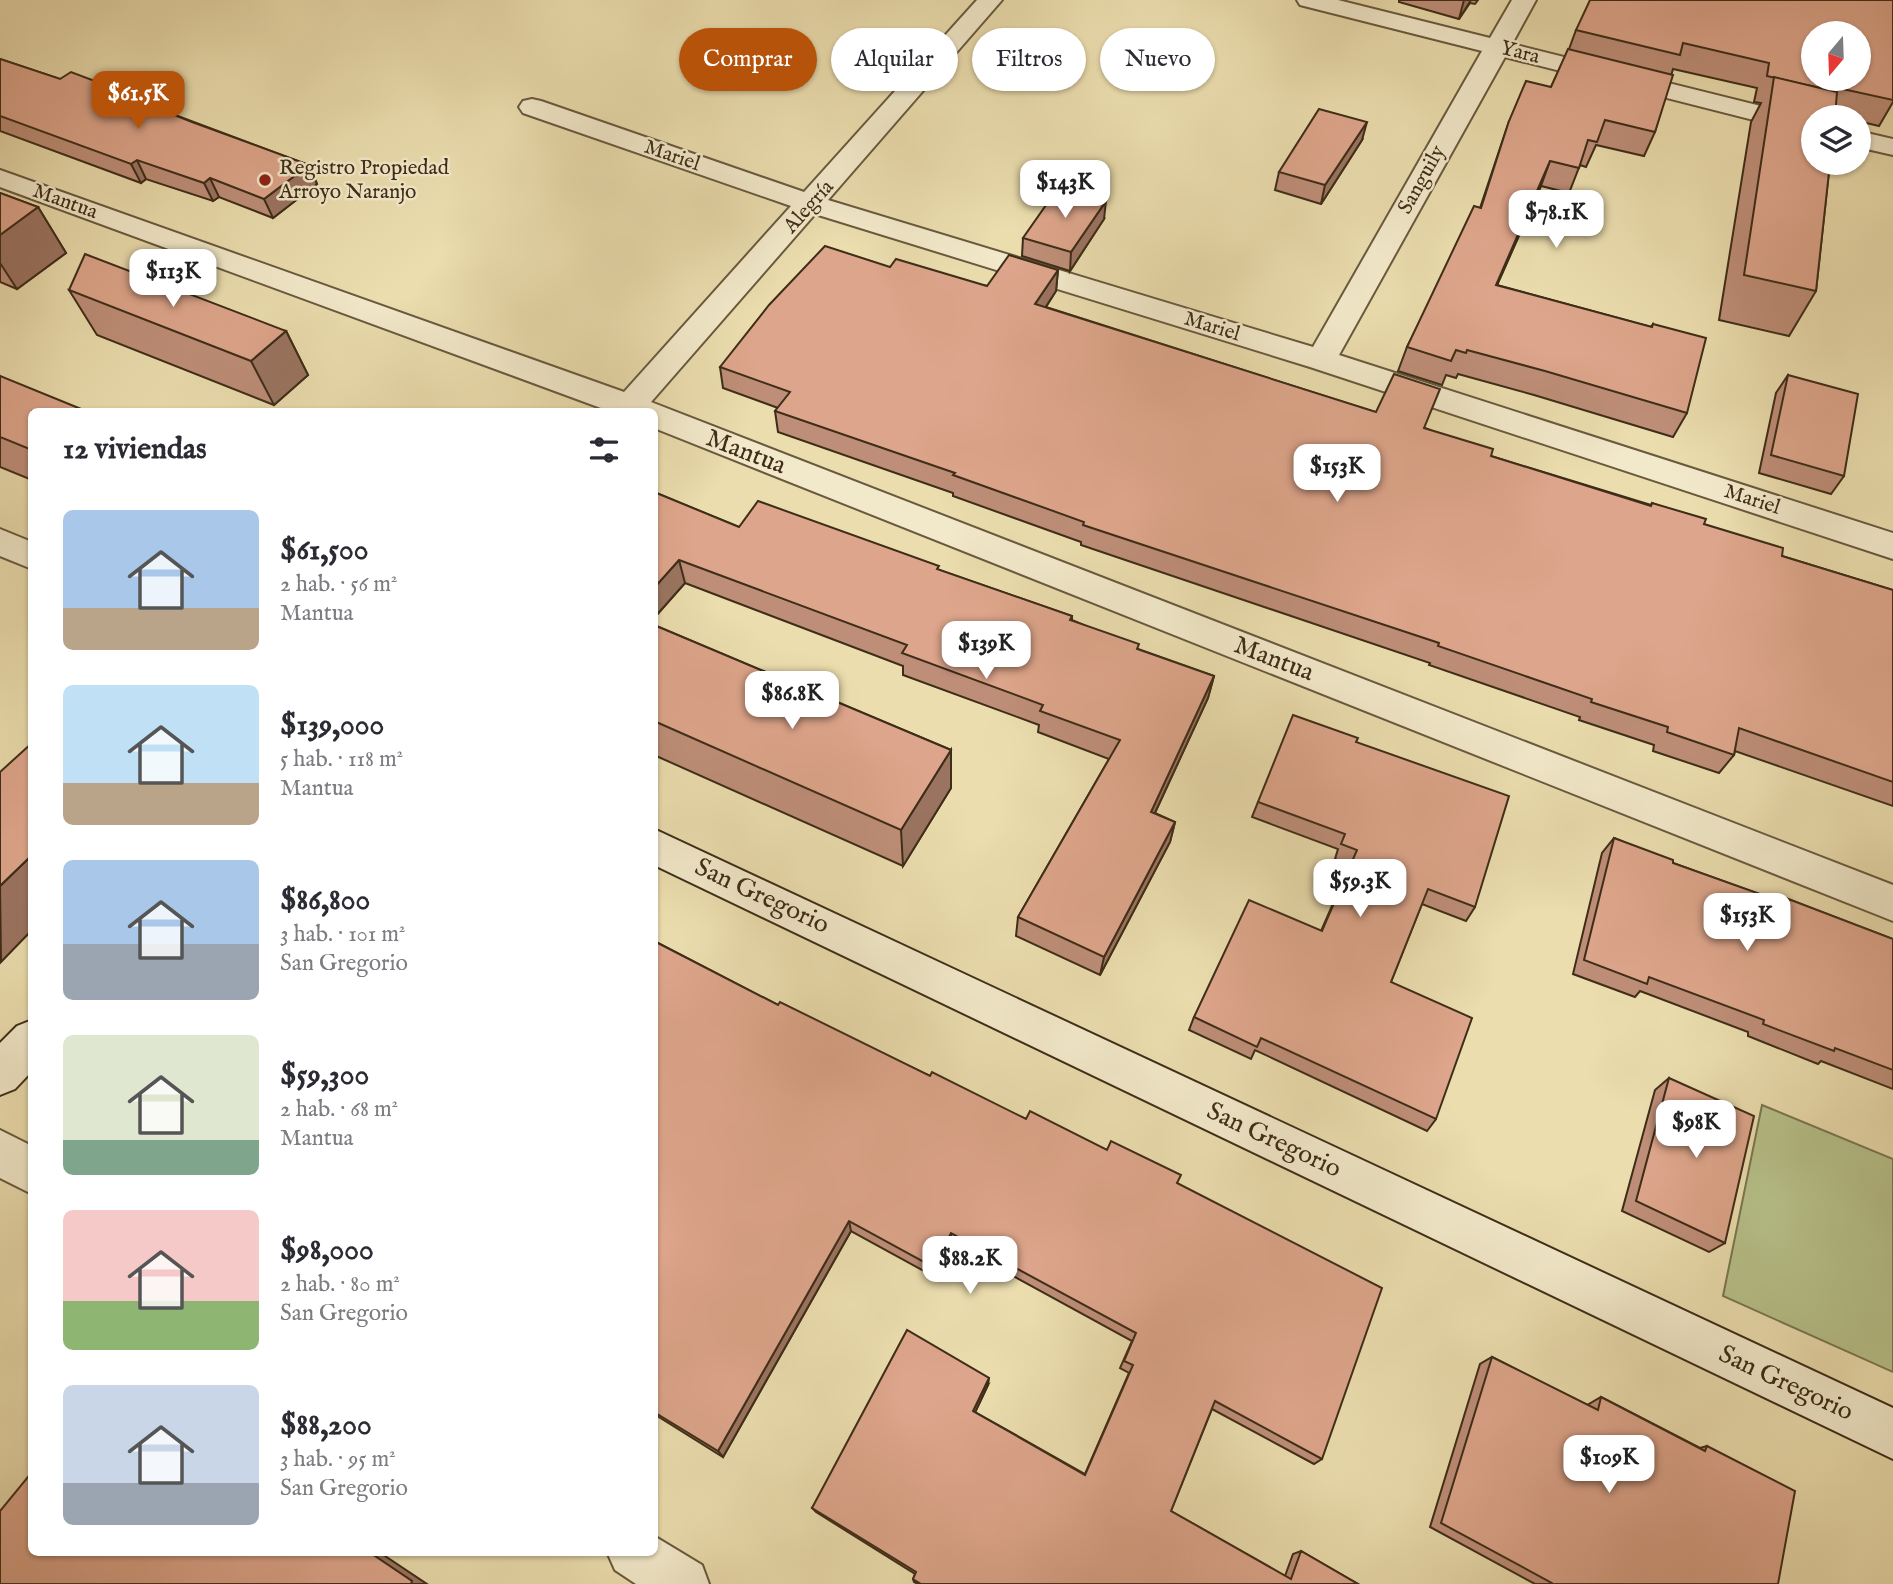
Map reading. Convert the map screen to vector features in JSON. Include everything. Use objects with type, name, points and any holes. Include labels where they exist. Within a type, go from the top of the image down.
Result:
[{"type":"street","name":"Alegría","points":[[641,408],[811,204],[990,0]]},
{"type":"street","name":"Yara","points":[[1309,0],[1801,124]]},
{"type":"street","name":"Sanguily","points":[[1321,360],[1524,0]]},
{"type":"street","name":"Mariel","points":[[532,107],[811,204],[1321,360],[1893,546]]},
{"type":"street","points":[[1871,142],[1893,148]]},
{"type":"street","name":"Mantua","points":[[0,178],[630,408]]},
{"type":"street","name":"Mantua","points":[[658,419],[1893,903]]},
{"type":"street","points":[[0,542],[28,554]]},
{"type":"street","name":"San Gregorio","points":[[658,848],[1893,1434]]},
{"type":"street","points":[[0,1074],[28,1044]]},
{"type":"street","points":[[0,1152],[28,1170]]},
{"type":"street","points":[[639,1556],[683,1584]]},
{"type":"green space","points":[[1762,1105],[1893,1159],[1893,1372],[1723,1296]]},
{"type":"building","points":[[1590,0],[1893,0],[1893,100],[1852,91],[1871,91],[1871,21],[1801,21],[1801,84],[1767,76],[1769,63],[1683,43],[1680,55],[1576,30]]},
{"type":"building","points":[[1568,49],[1673,75],[1655,132],[1605,120],[1597,142],[1588,140],[1579,168],[1550,161],[1496,285],[1652,327],[1653,324],[1706,338],[1687,413],[1467,350],[1466,353],[1456,350],[1451,361],[1407,347],[1474,206],[1481,208],[1509,121],[1526,81],[1551,87]]},
{"type":"building","points":[[0,59],[60,79],[71,72],[148,101],[144,103],[192,122],[309,165],[264,199],[210,178],[204,183],[137,160],[131,164],[0,116]]},
{"type":"building","points":[[1774,77],[1801,83],[1801,91],[1837,92],[1836,105],[1801,105],[1801,175],[1829,175],[1816,291],[1744,275]]},
{"type":"building","points":[[1319,109],[1367,122],[1325,185],[1279,172]]},
{"type":"building","points":[[1058,188],[1106,201],[1071,252],[1023,238]]},
{"type":"building","points":[[0,193],[38,207],[0,235]]},
{"type":"building","points":[[825,246],[890,267],[896,259],[987,286],[1009,255],[1058,270],[1035,304],[1376,412],[1394,374],[1440,389],[1424,428],[1493,449],[1491,456],[1651,506],[1652,503],[1706,519],[1704,524],[1783,548],[1782,556],[1893,590],[1893,782],[1739,728],[1734,755],[1667,732],[1668,727],[1591,702],[1592,699],[1438,646],[1439,643],[1083,525],[1084,522],[953,475],[955,473],[775,411],[790,392],[720,367],[769,305]]},
{"type":"building","points":[[85,254],[286,331],[251,361],[69,290]]},
{"type":"building","points":[[1788,375],[1858,394],[1844,476],[1771,455]]},
{"type":"building","points":[[0,376],[79,408],[28,408],[28,448],[0,437]]},
{"type":"building","points":[[658,494],[739,527],[758,501],[939,566],[937,569],[1072,616],[1070,620],[1139,644],[1137,649],[1214,676],[1151,812],[1175,822],[1104,957],[1018,917],[1120,740],[1040,711],[1043,705],[902,653],[907,645],[679,560],[658,584]]},
{"type":"building","points":[[658,627],[951,750],[901,830],[658,723]]},
{"type":"building","points":[[1293,715],[1358,738],[1356,742],[1509,796],[1475,907],[1428,889],[1391,982],[1472,1018],[1436,1119],[1261,1038],[1257,1047],[1194,1017],[1249,900],[1322,931],[1357,850],[1341,844],[1345,834],[1258,802]]},
{"type":"building","points":[[28,747],[28,859],[0,886],[0,772]]},
{"type":"building","points":[[1614,838],[1673,860],[1673,863],[1782,902],[1783,897],[1893,939],[1893,1070],[1763,1024],[1764,1020],[1649,977],[1647,984],[1584,960]]},
{"type":"building","points":[[658,943],[778,1005],[780,1002],[930,1076],[932,1072],[1026,1119],[1030,1111],[1107,1150],[1111,1141],[1181,1175],[1177,1183],[1382,1288],[1322,1459],[1215,1401],[1171,1511],[1291,1579],[1301,1551],[1358,1584],[921,1584],[913,1579],[916,1572],[812,1508],[907,1330],[989,1378],[973,1411],[1085,1475],[1133,1365],[1124,1361],[1136,1333],[951,1233],[933,1267],[849,1221],[718,1451],[658,1414]]},
{"type":"building","points":[[1669,1078],[1754,1116],[1725,1243],[1636,1201]]},
{"type":"building","points":[[1492,1357],[1598,1410],[1601,1397],[1705,1451],[1707,1446],[1795,1491],[1778,1584],[1552,1584],[1441,1523]]},
{"type":"building","points":[[28,1477],[28,1556],[375,1556],[412,1581],[411,1584],[0,1584],[0,1511]]},
{"type":"place","name":"Registro Propiedad Arroyo Naranjo","points":[[265,180]]}]
